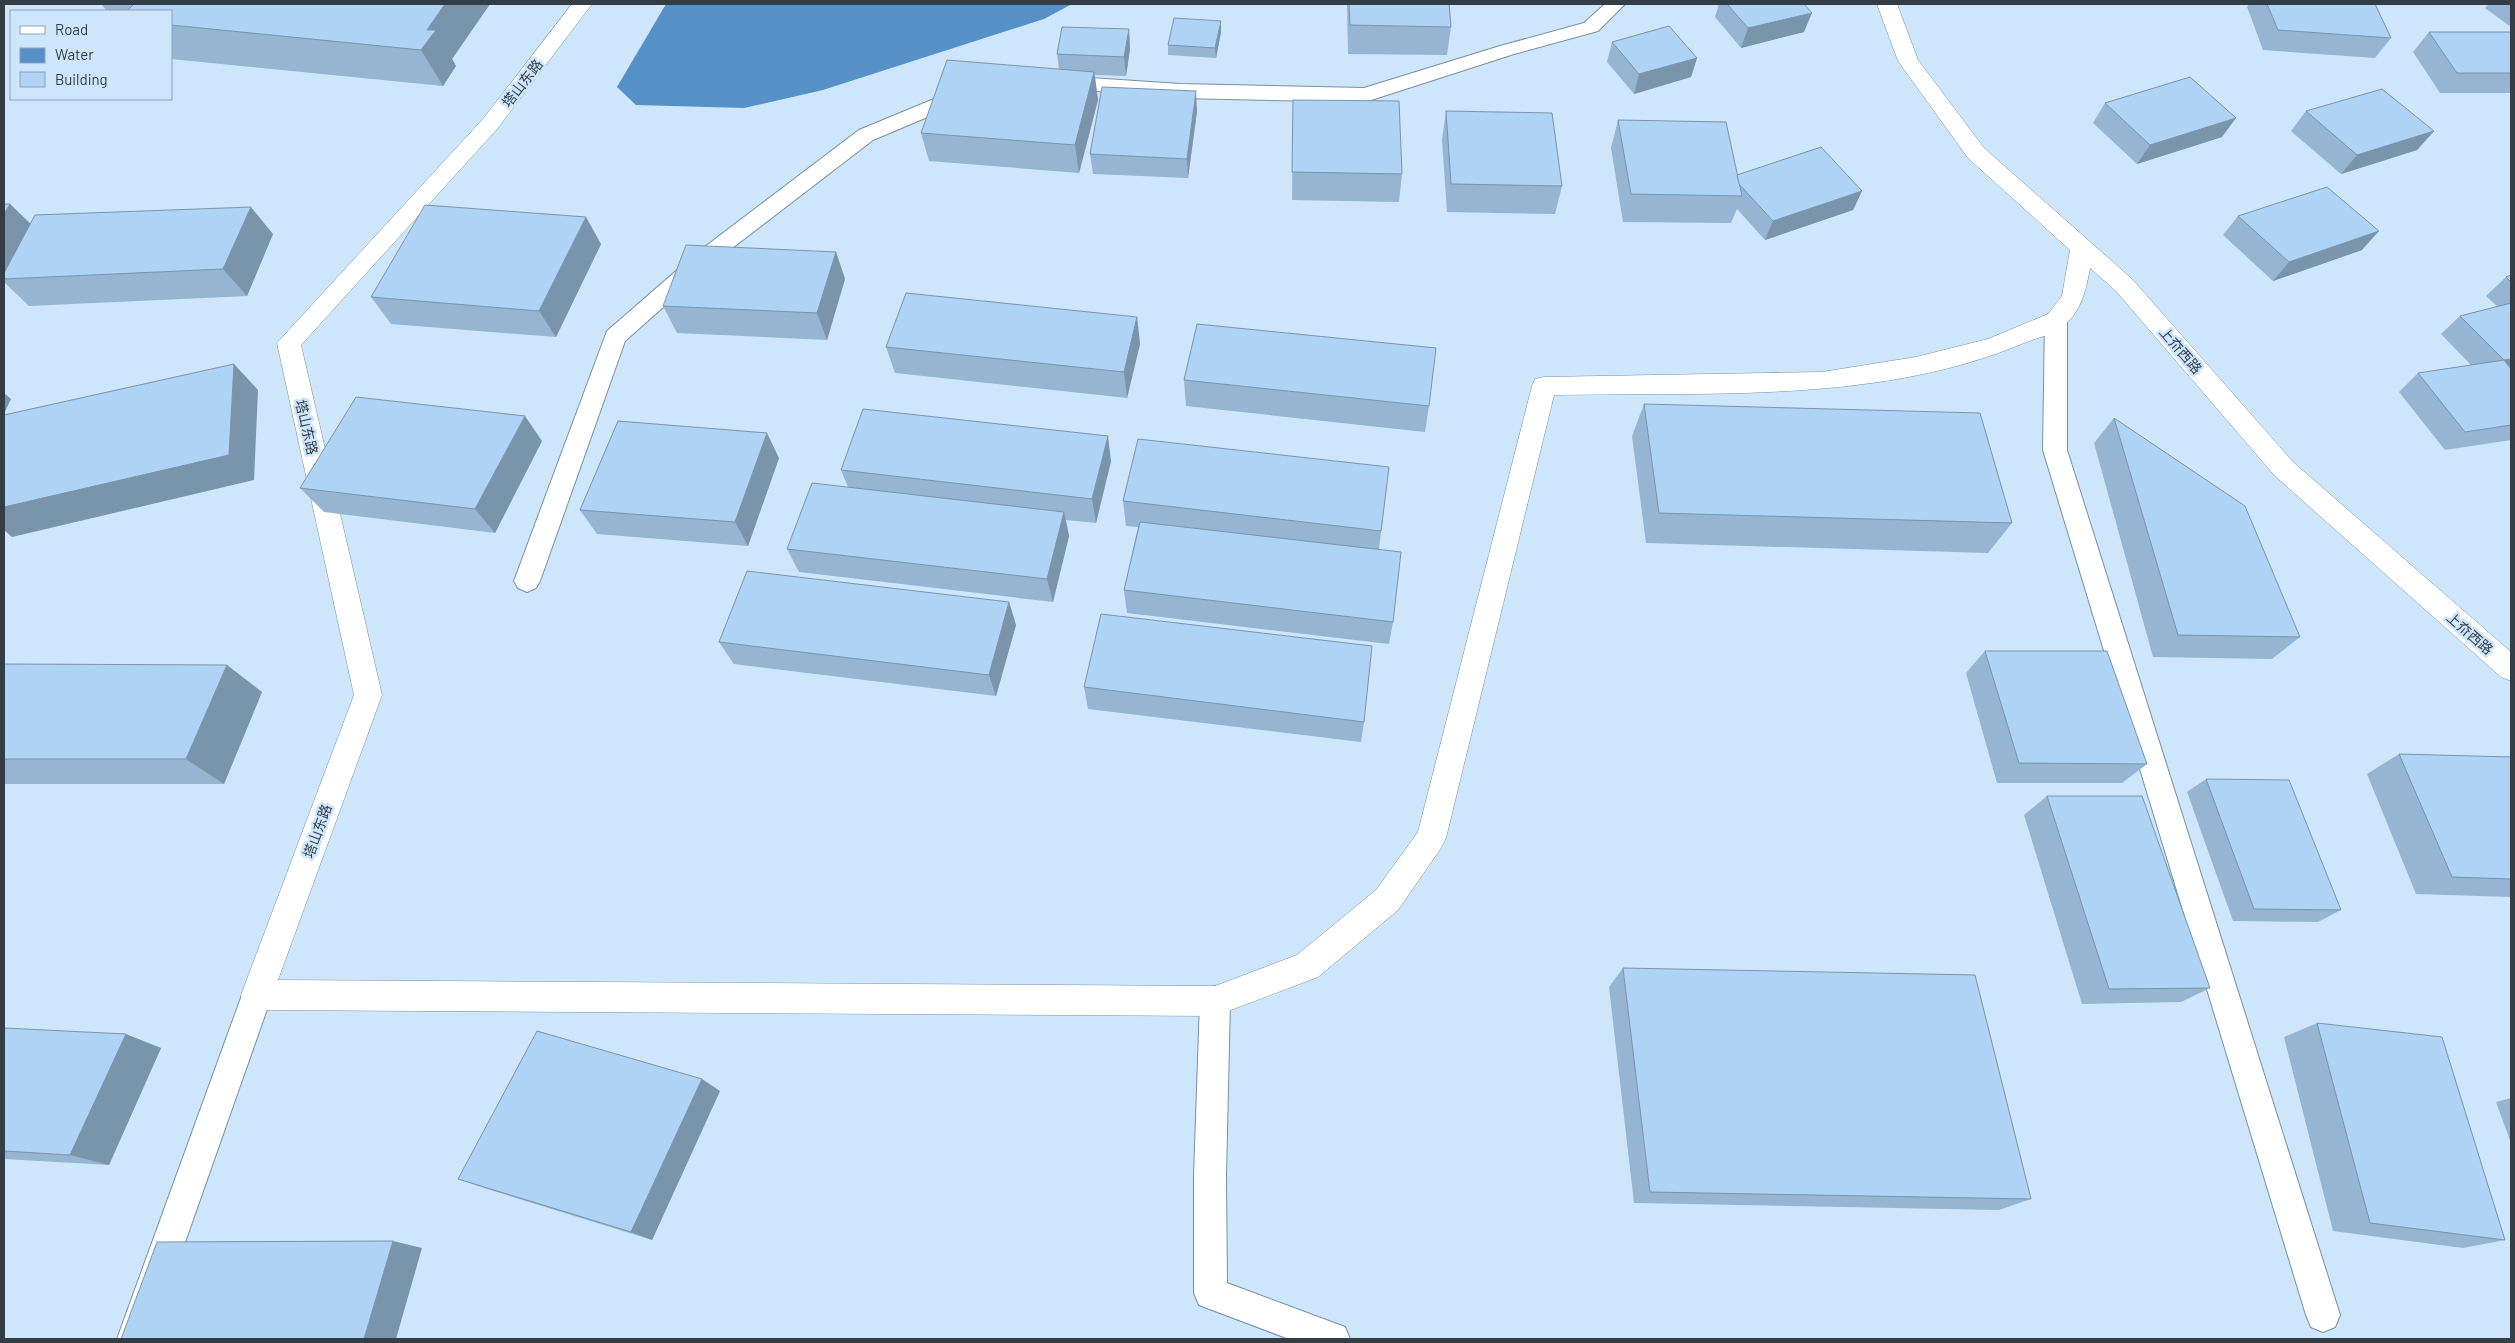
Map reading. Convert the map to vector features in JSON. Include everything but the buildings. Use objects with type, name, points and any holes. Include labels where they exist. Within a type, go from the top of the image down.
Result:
[{"type":"street","name":"塔山东路","points":[[258,995],[368,694],[289,343],[490,124],[582,4]]},
{"type":"street","name":"上夼西路","points":[[1887,4],[1908,61],[1976,153],[2082,249],[2124,284],[2284,470],[2511,669]]},
{"type":"street","points":[[258,995],[1215,1001],[1308,966],[1387,900],[1430,838],[1544,386],[1822,381],[1916,366],[1994,346],[2056,320],[2073,298],[2082,249]]},
{"type":"lane","points":[[1042,81],[1180,91],[1365,95],[1507,50],[1591,27],[1616,4]]},
{"type":"lane","points":[[527,581],[614,337],[706,257],[866,135],[984,86]]},
{"type":"lane","points":[[2056,320],[2055,450],[2323,1315]]},
{"type":"lane","points":[[134,1339],[258,995]]},
{"type":"lane","points":[[1215,1001],[1210,1176],[1211,1293],[1333,1339]]},
{"type":"water","points":[[666,4],[1072,4],[1044,19],[823,90],[744,108],[636,105],[617,87]]}]
